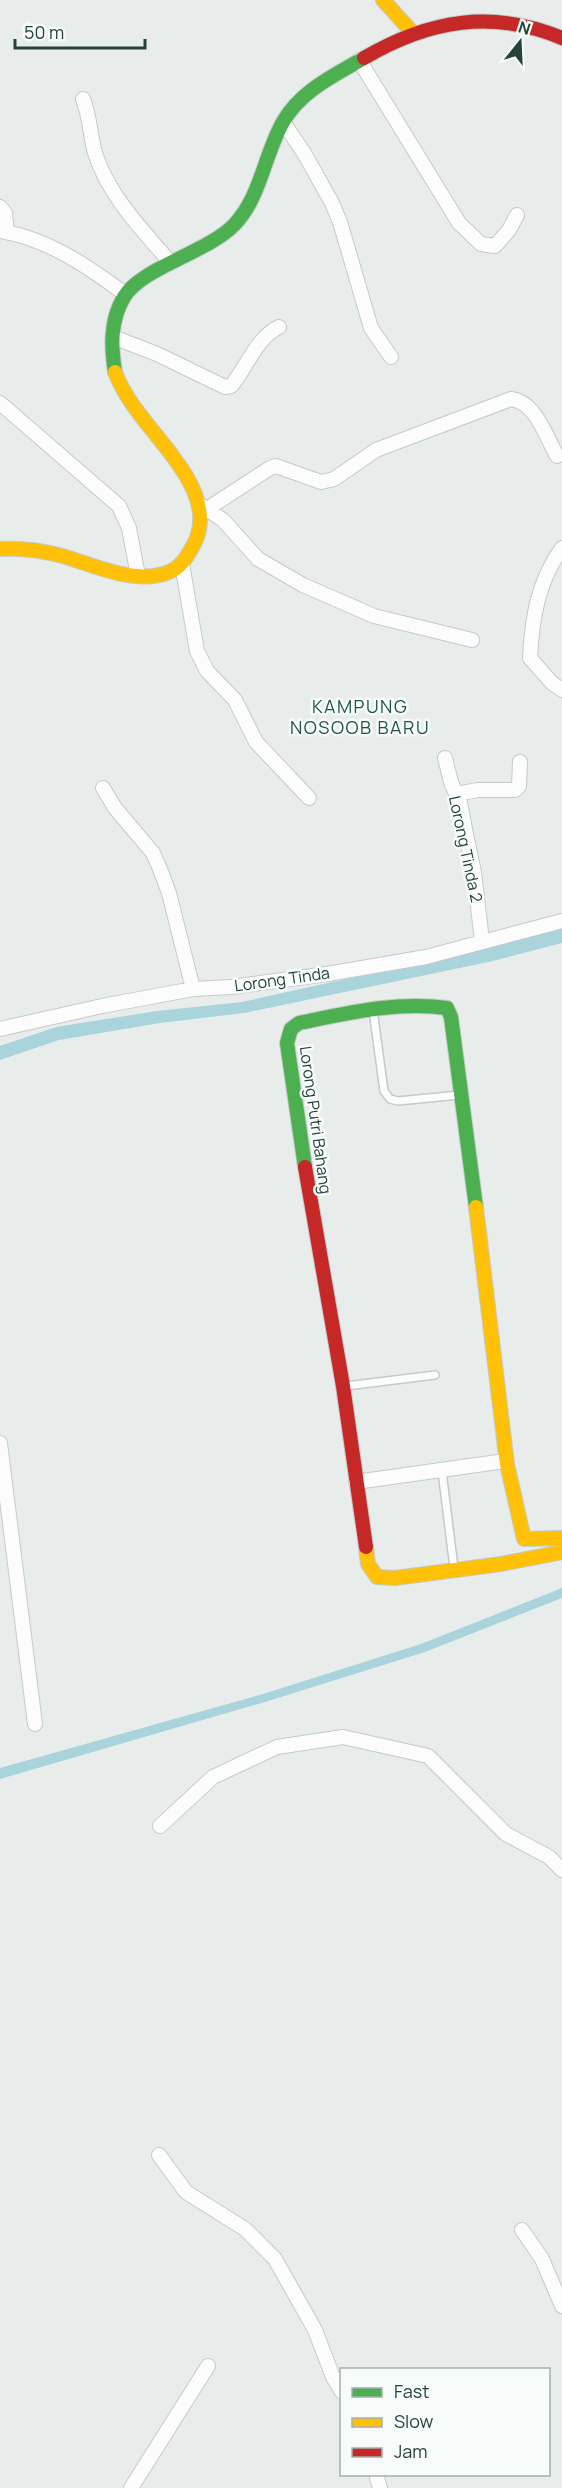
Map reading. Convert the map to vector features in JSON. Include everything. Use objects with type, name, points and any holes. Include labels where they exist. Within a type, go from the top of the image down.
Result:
[{"type":"street","points":[[383,0],[412,33]]},
{"type":"street","points":[[472,640],[374,616],[303,585],[258,559],[233,529],[204,507],[187,477],[128,398],[112,370],[112,337],[125,294],[152,273],[220,238],[237,222],[250,201],[283,123],[292,108],[310,91],[391,42],[412,33],[439,26],[498,21],[526,24],[562,38]]},
{"type":"street","points":[[359,60],[459,223],[481,244],[495,246],[509,230],[517,214]]},
{"type":"street","points":[[83,99],[88,112],[95,153],[106,178],[141,229],[171,263]]},
{"type":"street","points":[[283,123],[304,153],[332,203],[340,222],[371,327],[391,357]]},
{"type":"street","points":[[0,207],[5,213],[3,231],[29,238],[80,260],[125,294]]},
{"type":"street","points":[[112,337],[157,354],[225,387],[231,386],[243,371],[260,341],[279,327]]},
{"type":"street","points":[[0,549],[32,550],[56,554],[138,576],[156,576],[171,572],[182,564],[199,536],[204,507],[276,466],[321,482],[334,479],[376,450],[512,399],[521,400],[529,407],[557,456]]},
{"type":"street","points":[[0,403],[119,506],[129,528],[138,576]]},
{"type":"street","points":[[562,548],[552,562],[541,586],[532,623],[530,658],[552,683],[562,690]]},
{"type":"street","points":[[182,564],[197,651],[201,661],[207,671],[235,700],[256,742],[309,798]]},
{"type":"street","name":"Lorong Tinda 2","points":[[445,758],[460,803],[474,872],[482,941]]},
{"type":"street","points":[[456,794],[478,790],[515,790],[519,786],[520,762]]},
{"type":"street","points":[[103,788],[115,808],[153,853],[170,893],[193,989]]},
{"type":"street","name":"Lorong Tinda","points":[[0,1029],[102,1006],[193,989],[231,987],[327,974],[426,957],[562,921]]},
{"type":"street","name":"Lorong Putri Bahang","points":[[524,1539],[514,1508],[505,1461],[500,1388],[459,1095],[451,1017],[447,1008],[433,1005],[373,1010],[299,1023],[291,1029],[287,1043],[298,1125],[344,1386],[368,1564],[377,1577],[395,1578],[454,1571],[562,1552]]},
{"type":"street","points":[[0,1443],[4,1511],[35,1724]]},
{"type":"street","points":[[356,1482],[505,1461]]},
{"type":"street","points":[[529,1558],[524,1539],[562,1538]]},
{"type":"street","points":[[160,1826],[213,1777],[277,1747],[344,1737],[428,1756],[506,1834],[549,1857],[562,1870]]},
{"type":"street","points":[[159,2154],[186,2192],[238,2224],[275,2259],[315,2330],[333,2377],[340,2389]]},
{"type":"street","points":[[522,2230],[542,2259],[562,2306]]},
{"type":"street","points":[[131,2488],[208,2366]]},
{"type":"lane","points":[[373,1010],[384,1091],[390,1099],[398,1101],[459,1095]]},
{"type":"lane","points":[[344,1386],[435,1375]]},
{"type":"lane","points":[[442,1471],[454,1571]]},
{"type":"water","points":[[562,928],[562,943],[493,961],[244,1013],[160,1023],[59,1040],[0,1060],[0,1046],[56,1027],[157,1011],[242,1002],[491,947]]},
{"type":"water","points":[[562,1588],[562,1598],[425,1652],[265,1702],[0,1779],[0,1768],[263,1694],[421,1644]]},
{"type":"traffic: fast","points":[[115,372],[114,324],[124,297],[145,277],[208,244],[234,225],[250,202],[277,135],[290,111],[319,85],[364,58]]},
{"type":"traffic: fast","points":[[305,1167],[287,1043],[291,1029],[299,1023],[373,1009],[410,1006],[447,1008],[451,1017],[476,1207]]},
{"type":"traffic: slow","points":[[383,0],[413,33]]},
{"type":"traffic: slow","points":[[0,549],[44,552],[114,572],[142,577],[169,572],[181,564],[186,557],[199,530],[200,513],[196,497],[189,481],[171,453],[130,401],[115,372]]},
{"type":"traffic: slow","points":[[476,1207],[507,1464],[524,1539],[562,1538]]},
{"type":"traffic: slow","points":[[366,1547],[368,1564],[377,1577],[395,1578],[501,1564],[562,1552]]},
{"type":"traffic: jam","points":[[364,58],[413,35],[437,27],[461,23],[511,24],[562,38]]},
{"type":"traffic: jam","points":[[305,1167],[343,1386],[366,1547]]},
{"type":"district","name":"KAMPUNG NOSOOB BARU","points":[[360,716]]}]
